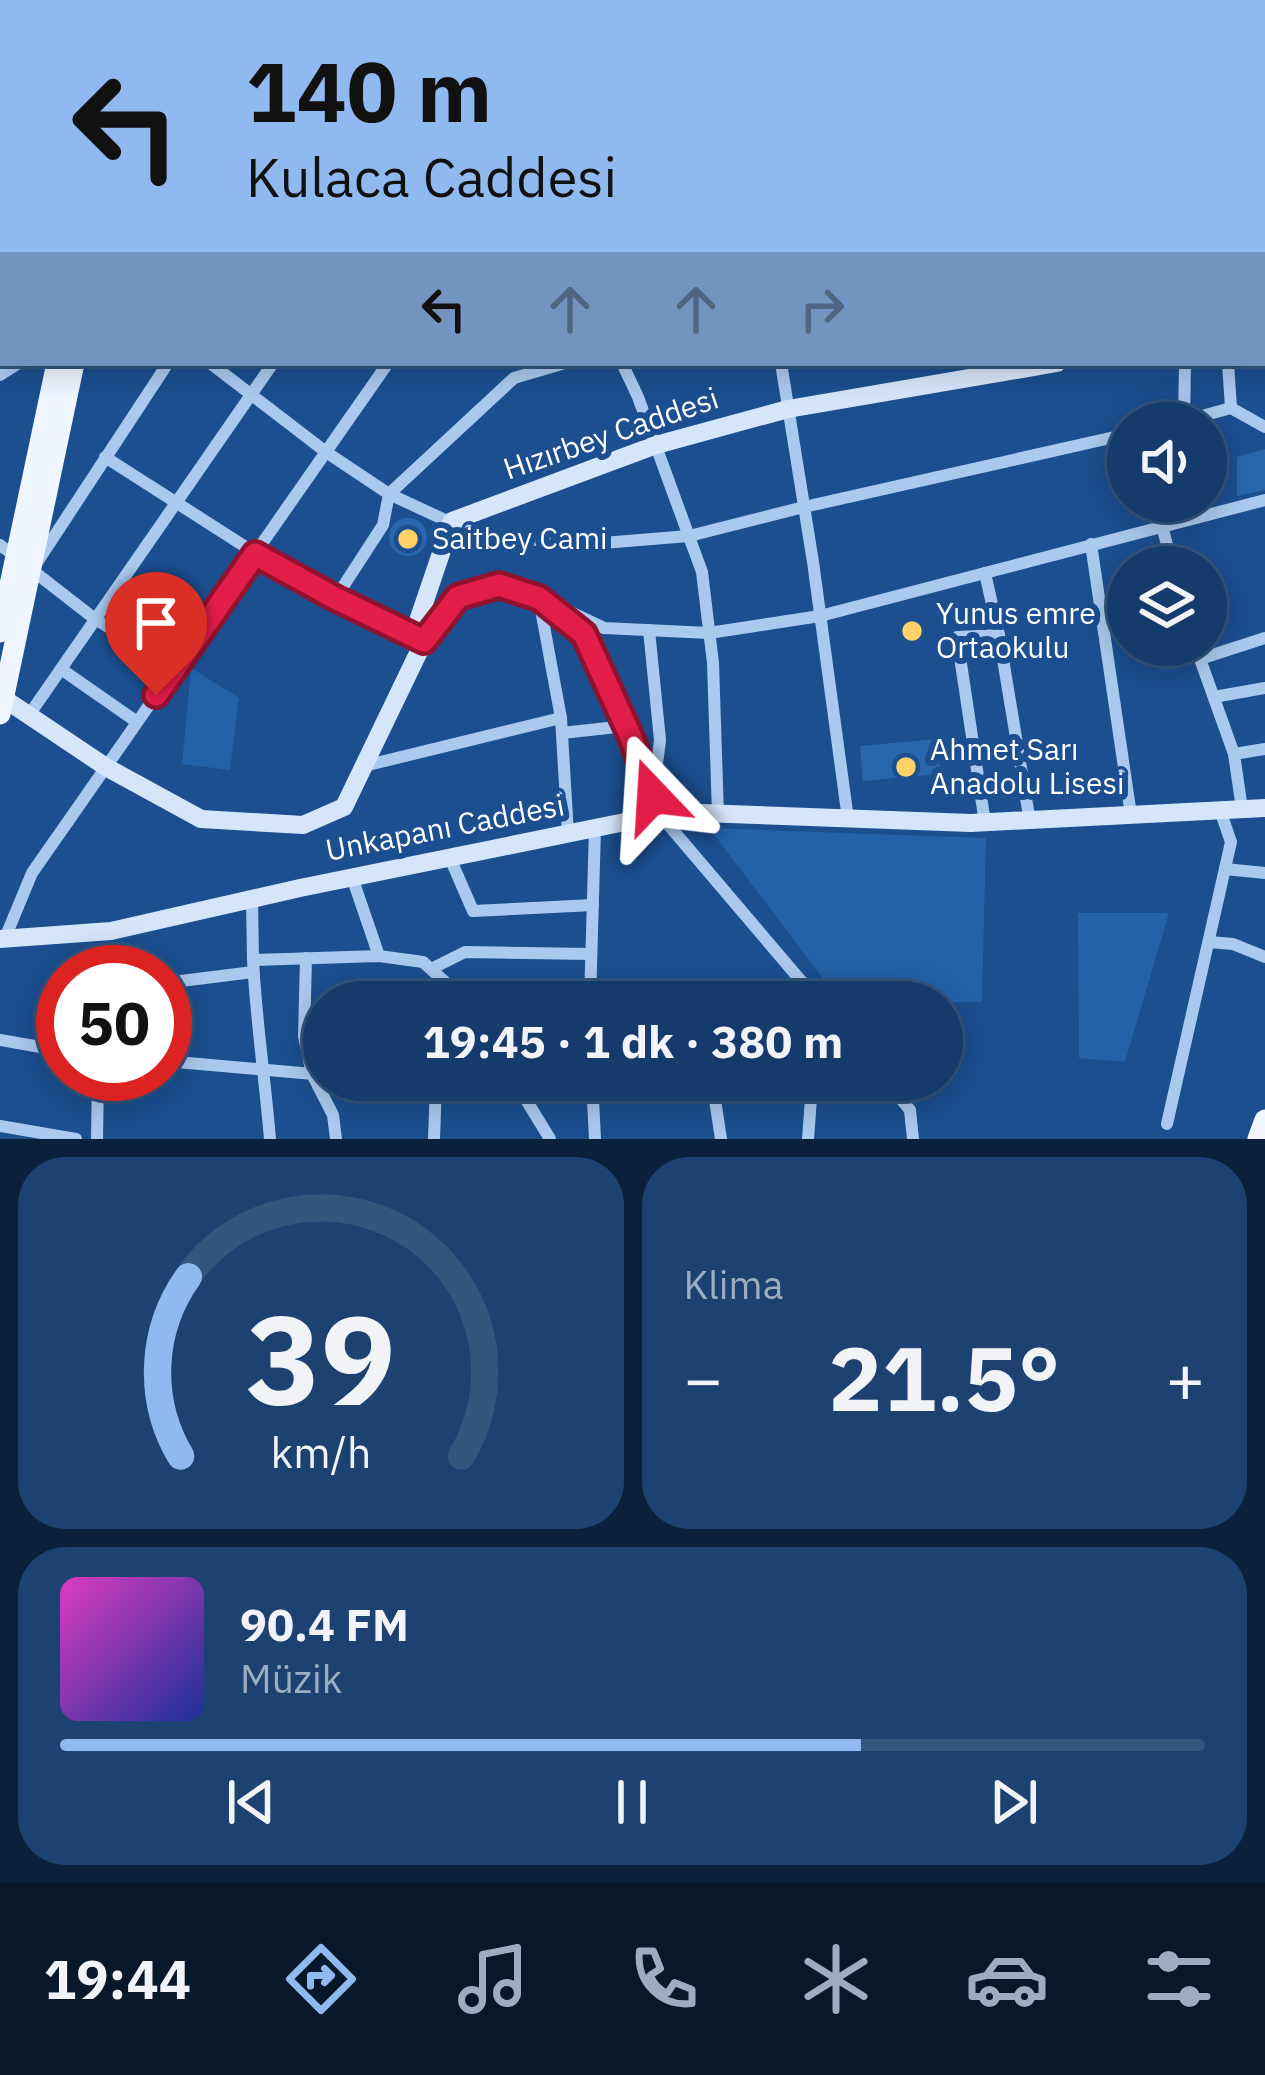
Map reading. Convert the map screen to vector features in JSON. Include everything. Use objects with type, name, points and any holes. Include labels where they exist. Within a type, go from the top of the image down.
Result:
[{"type":"main road","name":"Hızırbey Caddesi","points":[[452,521],[656,446],[788,409],[1040,366]]},
{"type":"main road","points":[[0,632],[64,367]]},
{"type":"main road","points":[[424,641],[419,618],[452,521]]},
{"type":"main road","points":[[16,557],[2,706],[29,715],[106,766],[201,819],[303,825],[344,807],[424,641],[458,597],[499,585],[539,598],[584,634],[656,805]]},
{"type":"main road","name":"Unkapanı Caddesi","points":[[3,939],[111,932],[595,828],[656,805],[674,812],[986,823],[1265,808]]},
{"type":"main road","points":[[1258,1139],[1265,1120]]},
{"type":"street","points":[[166,366],[105,457],[16,557],[95,619],[175,668]]},
{"type":"street","points":[[214,366],[389,494],[471,532],[578,545],[689,536],[1107,439]]},
{"type":"street","points":[[29,715],[271,366]]},
{"type":"street","points":[[3,939],[32,873],[386,366]]},
{"type":"street","points":[[335,598],[383,525],[389,494],[514,378],[555,366]]},
{"type":"street","points":[[623,366],[702,572],[713,663],[718,814]]},
{"type":"street","points":[[781,366],[848,819]]},
{"type":"street","points":[[1183,402],[1184,366]]},
{"type":"street","points":[[1228,366],[1231,408]]},
{"type":"street","points":[[1227,409],[1265,427]]},
{"type":"street","points":[[105,457],[255,554],[424,641]]},
{"type":"street","points":[[1227,510],[1265,500]]},
{"type":"street","points":[[539,598],[604,628],[709,633],[820,616],[1177,522]]},
{"type":"street","points":[[1162,526],[1167,546]]},
{"type":"street","points":[[1091,544],[1131,815]]},
{"type":"street","points":[[985,573],[1030,822]]},
{"type":"street","points":[[539,598],[561,718],[568,834]]},
{"type":"street","points":[[649,630],[660,740],[656,805],[801,981]]},
{"type":"street","points":[[986,823],[957,637],[999,635]]},
{"type":"street","points":[[1227,646],[1265,638]]},
{"type":"street","points":[[1203,666],[1234,754],[1242,809]]},
{"type":"street","points":[[61,670],[137,722]]},
{"type":"street","points":[[1214,698],[1265,688]]},
{"type":"street","points":[[364,766],[561,718]]},
{"type":"street","points":[[562,734],[626,726]]},
{"type":"street","points":[[1234,754],[1265,749]]},
{"type":"street","points":[[1167,1124],[1231,842],[1220,810]]},
{"type":"street","points":[[591,981],[595,828]]},
{"type":"street","points":[[450,858],[473,911],[592,904]]},
{"type":"street","points":[[1225,868],[1265,873]]},
{"type":"street","points":[[352,878],[379,956]]},
{"type":"street","points":[[251,899],[256,1024],[270,1139]]},
{"type":"street","points":[[1209,942],[1233,944],[1265,957]]},
{"type":"street","points":[[431,969],[465,952],[592,954]]},
{"type":"street","points":[[192,978],[306,958],[379,956],[423,962],[444,981]]},
{"type":"street","points":[[305,981],[306,958]]},
{"type":"street","points":[[0,1040],[36,1046]]},
{"type":"street","points":[[192,1063],[303,1072]]},
{"type":"street","points":[[97,1139],[98,1101]]},
{"type":"street","points":[[329,1101],[336,1139]]},
{"type":"street","points":[[434,1139],[435,1101]]},
{"type":"street","points":[[526,1101],[550,1139]]},
{"type":"street","points":[[593,1101],[596,1139]]},
{"type":"street","points":[[715,1101],[721,1139]]},
{"type":"street","points":[[808,1139],[811,1101]]},
{"type":"street","points":[[902,1101],[910,1110],[913,1139]]},
{"type":"street","points":[[0,1126],[76,1139]]},
{"type":"shaded area","points":[[191,668],[239,698],[230,770],[182,764]]},
{"type":"shaded area","points":[[709,828],[986,838],[982,1002],[963,1002],[963,981],[825,981]]},
{"type":"shaded area","points":[[1078,913],[1169,913],[1125,1062],[1079,1058]]},
{"type":"building","points":[[1265,449],[1265,490],[1237,496],[1237,457]]},
{"type":"building","name":"Saitbey Cami","points":[[408,518],[421,524],[427,537],[421,550],[408,556],[395,550],[389,537],[395,524]]},
{"type":"building","points":[[937,739],[940,774],[863,781],[860,746]]},
{"type":"place","name":"Saitbey Cami","points":[[408,539]]},
{"type":"place","name":"Yunus emre Ortaokulu","points":[[912,631]]},
{"type":"place","name":"Ahmet Sarı Anadolu Lisesi","points":[[906,767]]},
{"type":"route","points":[[156,695],[255,554],[424,641],[458,597],[499,585],[539,598],[584,634],[653,796]]}]
